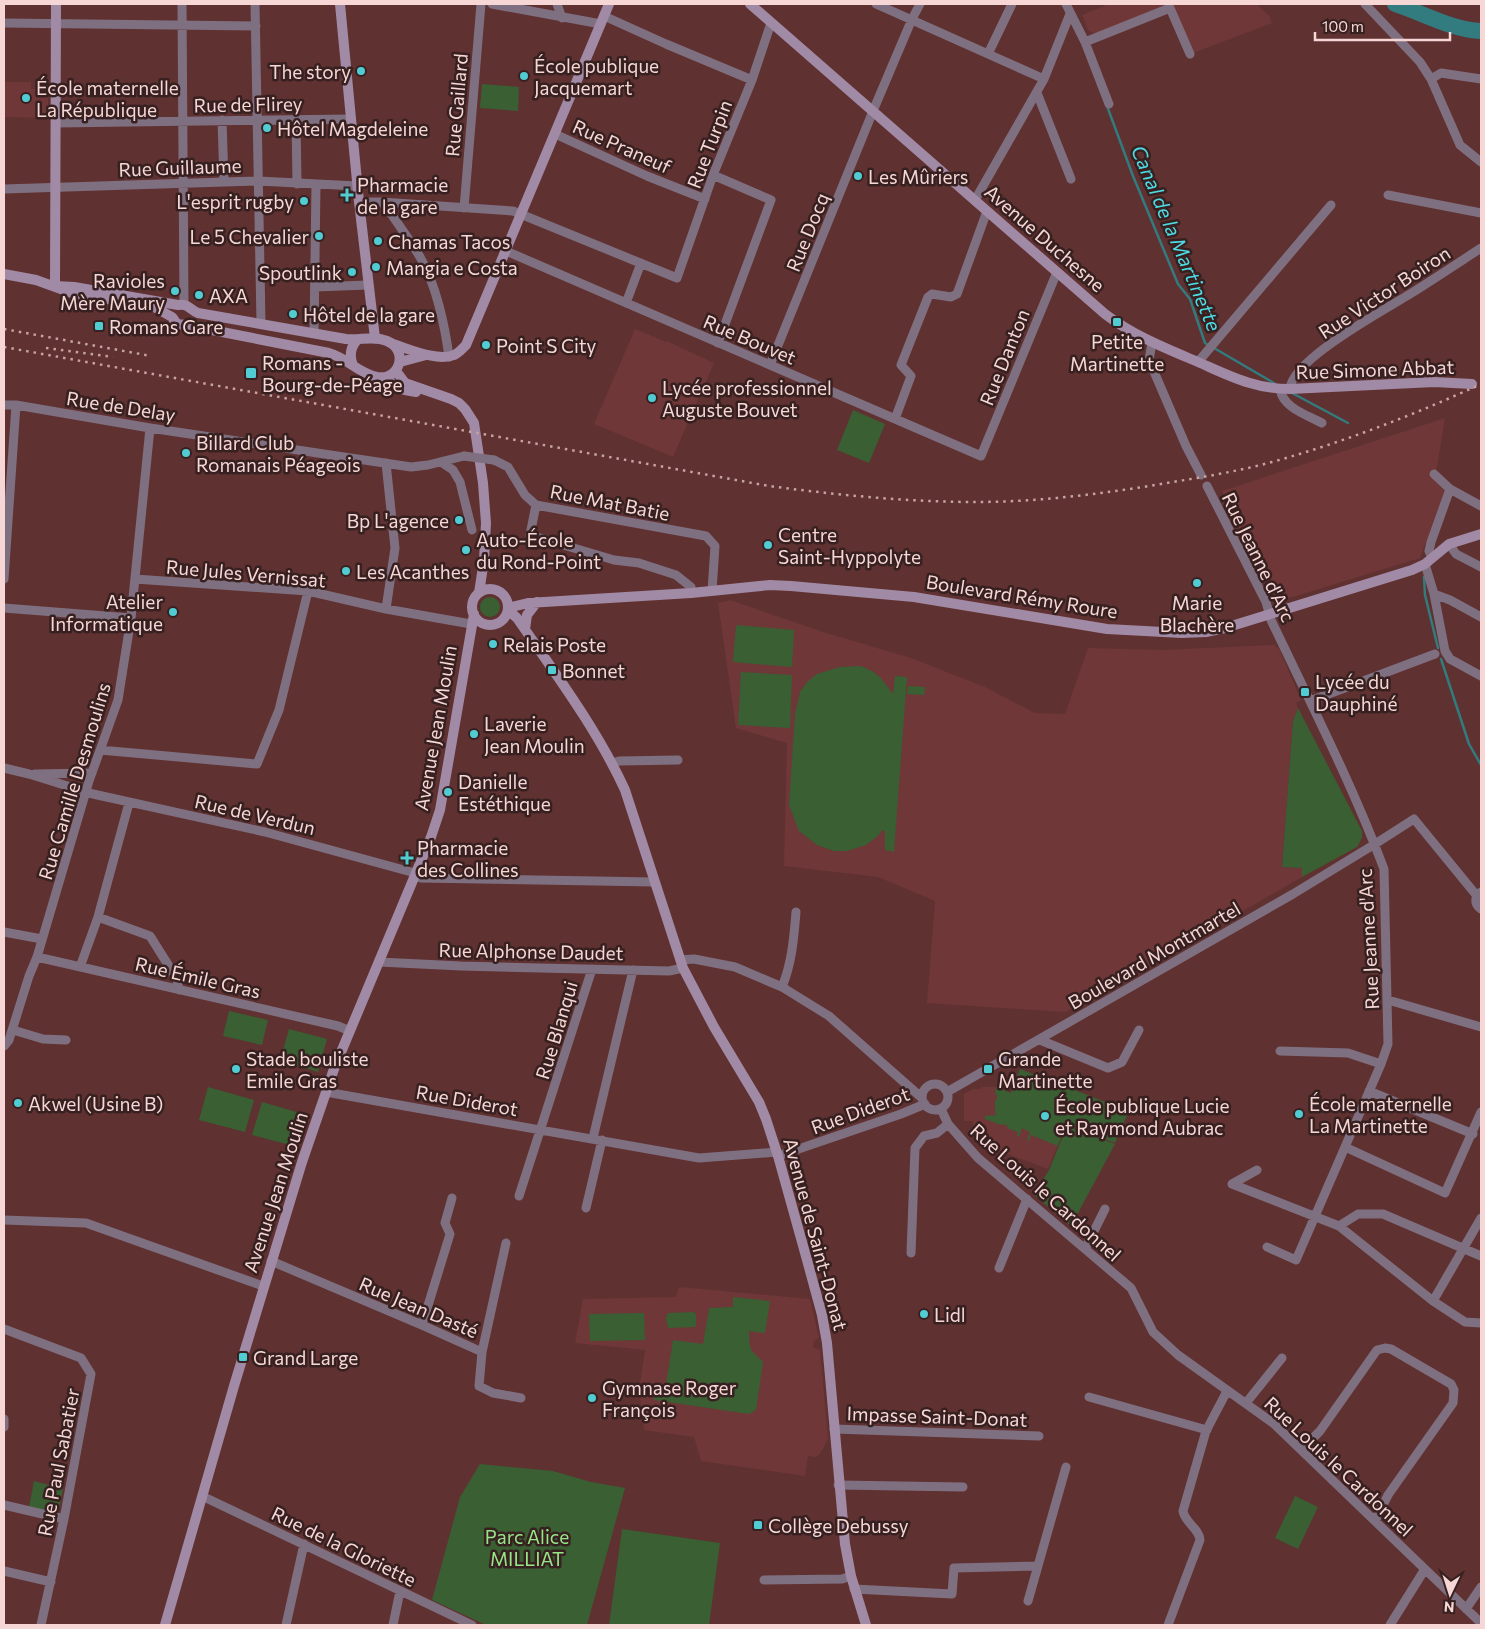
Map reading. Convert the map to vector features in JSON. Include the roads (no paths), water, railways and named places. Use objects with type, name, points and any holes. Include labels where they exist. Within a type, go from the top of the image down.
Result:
[{"type":"main road","points":[[55,286],[56,4]]},
{"type":"main road","points":[[340,4],[357,186],[375,338]]},
{"type":"main road","points":[[55,286],[74,287],[357,340],[365,337],[375,338],[427,355],[449,357],[459,352],[466,345],[473,331],[609,4]]},
{"type":"main road","name":"Avenue Duchesne","points":[[750,4],[762,8],[772,23],[1057,272],[1117,322],[1152,343],[1245,383],[1268,388],[1285,389]]},
{"type":"main road","points":[[4,274],[36,280],[72,293],[154,307],[180,326],[186,325],[329,353],[366,374],[385,377],[400,390],[439,395]]},
{"type":"main road","points":[[173,320],[174,309],[185,307]]},
{"type":"main road","points":[[185,307],[192,320],[186,325]]},
{"type":"main road","points":[[353,365],[350,352],[357,340]]},
{"type":"main road","points":[[393,344],[400,355],[398,366],[405,383],[459,403],[474,423],[483,483],[486,523],[484,560],[479,593],[473,602],[471,623],[491,625],[500,622],[515,623],[525,629],[527,615],[532,603]]},
{"type":"main road","points":[[385,377],[398,366],[427,355]]},
{"type":"main road","name":"Rue Simone Abbat","points":[[1285,389],[1434,382],[1472,384]]},
{"type":"main road","points":[[1449,544],[1481,534]]},
{"type":"main road","name":"Boulevard Rémy Roure","points":[[508,609],[532,603],[691,593],[770,585],[914,597],[1107,628],[1154,632],[1206,632],[1225,628],[1412,570],[1449,544]]},
{"type":"main road","points":[[484,560],[493,589]]},
{"type":"main road","points":[[479,593],[493,589],[504,595],[508,609],[504,619],[500,622]]},
{"type":"main road","name":"Boulevard Rémy Roure","points":[[504,595],[532,603]]},
{"type":"main road","name":"Avenue de Saint-Donat","points":[[508,609],[525,629],[613,763],[625,790],[681,964],[714,1026],[759,1102],[777,1154],[822,1315],[827,1343],[844,1544],[854,1589],[866,1625]]},
{"type":"main road","name":"Avenue Jean Moulin","points":[[165,1625],[263,1286],[294,1186],[326,1092],[431,837],[442,801],[471,623]]},
{"type":"street","points":[[182,4],[185,307]]},
{"type":"street","points":[[255,4],[261,323]]},
{"type":"street","name":"Rue Gaillard","points":[[464,208],[481,4]]},
{"type":"street","points":[[492,4],[562,18],[602,20],[752,80]]},
{"type":"street","points":[[557,4],[562,18]]},
{"type":"street","points":[[876,4],[1044,79]]},
{"type":"street","name":"Rue Docq","points":[[770,365],[873,111],[920,4]]},
{"type":"street","points":[[988,54],[1012,4]]},
{"type":"street","points":[[1066,4],[1085,42],[1109,104]]},
{"type":"street","points":[[1365,4],[1420,62],[1431,79],[1460,145],[1481,162]]},
{"type":"street","points":[[1085,42],[1170,8],[1190,54]]},
{"type":"street","points":[[974,200],[1044,79],[1070,14]]},
{"type":"street","points":[[4,23],[256,26]]},
{"type":"street","name":"Rue Turpin","points":[[641,263],[676,278],[713,175],[752,80],[772,23]]},
{"type":"street","points":[[1431,79],[1441,73],[1481,79]]},
{"type":"street","points":[[1036,92],[1071,179]]},
{"type":"street","name":"Rue de Flirey","points":[[56,124],[350,119]]},
{"type":"street","points":[[222,120],[224,182]]},
{"type":"street","points":[[296,120],[297,184]]},
{"type":"street","name":"Rue Praneuf","points":[[555,134],[647,176],[705,199]]},
{"type":"street","points":[[713,175],[771,200],[718,343]]},
{"type":"street","name":"Rue Guillaume","points":[[4,189],[258,181],[357,186]]},
{"type":"street","points":[[314,333],[316,184]]},
{"type":"street","points":[[1388,195],[1481,213]]},
{"type":"street","points":[[359,202],[513,211],[522,214],[641,263],[626,303]]},
{"type":"street","points":[[381,202],[389,210],[428,272],[442,315],[449,357]]},
{"type":"street","points":[[1198,362],[1331,205]]},
{"type":"street","points":[[896,419],[911,376],[901,366],[928,297],[932,294],[951,297],[957,294],[987,211]]},
{"type":"street","name":"Rue Victor Boiron","points":[[1285,389],[1302,368],[1355,326],[1409,295],[1481,248]]},
{"type":"street","name":"Rue Bouvet","points":[[506,251],[981,456]]},
{"type":"street","name":"Rue Danton","points":[[981,456],[1057,272]]},
{"type":"street","points":[[315,287],[368,285]]},
{"type":"street","points":[[1152,343],[1149,360],[1186,446],[1201,474]]},
{"type":"street","points":[[1285,389],[1281,396],[1286,404],[1322,423]]},
{"type":"street","name":"Rue de Delay","points":[[4,405],[412,467],[441,462]]},
{"type":"street","points":[[4,579],[16,406]]},
{"type":"street","name":"Rue Camille Desmoulins","points":[[4,1046],[9,1040],[29,976],[37,957],[86,792],[118,700],[131,618],[150,428]]},
{"type":"street","name":"Rue Mat Batie","points":[[441,462],[464,456],[494,460],[508,467],[525,495],[536,505],[706,536],[715,546],[712,591]]},
{"type":"street","points":[[441,462],[453,470],[460,482],[472,530]]},
{"type":"street","points":[[386,463],[395,548],[386,609]]},
{"type":"street","points":[[1434,474],[1450,488],[1481,506]]},
{"type":"street","name":"Rue Jeanne d'Arc","points":[[1207,486],[1266,602],[1375,844],[1384,869],[1388,1044],[1296,1260],[1267,1247]]},
{"type":"street","points":[[1450,488],[1431,542],[1428,560],[1445,651],[1450,659],[1481,676]]},
{"type":"street","points":[[536,505],[530,536],[614,560],[638,563],[676,575],[691,586],[691,593]]},
{"type":"street","points":[[1449,544],[1456,554],[1481,568]]},
{"type":"street","name":"Rue Jules Vernissat","points":[[135,579],[308,591],[386,609],[471,623]]},
{"type":"street","points":[[100,750],[257,764],[279,710],[308,591]]},
{"type":"street","points":[[1434,594],[1450,600],[1481,618]]},
{"type":"street","points":[[4,608],[131,618]]},
{"type":"street","points":[[1310,701],[1435,654]]},
{"type":"street","points":[[613,763],[618,761],[678,760]]},
{"type":"street","points":[[4,768],[29,774],[92,773]]},
{"type":"street","name":"Rue de Verdun","points":[[29,774],[129,803],[265,832],[421,878],[654,882]]},
{"type":"street","points":[[80,967],[98,917],[129,803]]},
{"type":"street","name":"Boulevard Montmartel","points":[[947,1092],[1296,892],[1414,818],[1479,894]]},
{"type":"street","points":[[1479,894],[1476,904],[1481,909]]},
{"type":"street","points":[[782,987],[787,975],[792,951],[796,912]]},
{"type":"street","points":[[98,917],[150,936],[177,979],[179,990]]},
{"type":"street","points":[[4,932],[42,939]]},
{"type":"street","name":"Rue Émile Gras","points":[[37,957],[338,1026],[350,1031]]},
{"type":"street","points":[[681,964],[694,959],[734,967],[782,987],[829,1016],[898,1076],[930,1109],[941,1109],[948,1101],[947,1092],[941,1086],[912,1084],[898,1076]]},
{"type":"street","name":"Rue Alphonse Daudet","points":[[379,962],[670,971],[681,964]]},
{"type":"street","name":"Rue Blanqui","points":[[519,1196],[592,969]]},
{"type":"street","points":[[586,1208],[598,1139],[633,970]]},
{"type":"street","points":[[1388,1000],[1481,1027]]},
{"type":"street","points":[[12,1030],[43,1039],[66,1040]]},
{"type":"street","points":[[1040,1040],[1108,1068],[1122,1062],[1139,1030]]},
{"type":"street","points":[[1280,1051],[1348,1053],[1381,1064]]},
{"type":"street","points":[[924,1101],[924,1092],[928,1086]]},
{"type":"street","points":[[1369,1091],[1473,1134]]},
{"type":"street","name":"Rue Diderot","points":[[326,1092],[699,1158],[777,1154],[901,1114],[924,1101]]},
{"type":"street","name":"Rue Louis le Cardonnel","points":[[941,1109],[948,1124],[978,1158],[1131,1288],[1153,1332],[1178,1355],[1273,1423],[1481,1623]]},
{"type":"street","points":[[1345,1147],[1446,1194],[1481,1112]]},
{"type":"street","points":[[911,1253],[915,1148],[924,1136],[937,1133],[948,1124]]},
{"type":"street","points":[[1257,1170],[1232,1184],[1339,1226],[1433,1301],[1465,1322],[1481,1322]]},
{"type":"street","points":[[422,1325],[450,1234],[445,1223],[452,1198]]},
{"type":"street","points":[[999,1268],[1026,1199]]},
{"type":"street","points":[[1085,1249],[1105,1209]]},
{"type":"street","points":[[1339,1226],[1358,1214],[1383,1214],[1481,1256]]},
{"type":"street","points":[[1433,1301],[1481,1218]]},
{"type":"street","points":[[4,1220],[86,1223],[263,1286]]},
{"type":"street","points":[[482,1352],[506,1243]]},
{"type":"street","name":"Rue Jean Dasté","points":[[271,1261],[482,1352],[479,1386],[493,1393],[521,1398]]},
{"type":"street","name":"Rue Paul Sabatier","points":[[4,1329],[81,1358],[91,1374],[64,1519],[41,1625]]},
{"type":"street","points":[[1301,1450],[1320,1431],[1377,1350],[1392,1349],[1451,1384],[1454,1390],[1453,1403],[1388,1495],[1375,1521]]},
{"type":"street","points":[[1246,1403],[1282,1358]]},
{"type":"street","points":[[1168,1625],[1200,1540],[1200,1534],[1184,1518],[1183,1511],[1207,1430],[1227,1391]]},
{"type":"street","points":[[1089,1398],[1207,1430]]},
{"type":"street","points":[[4,1419],[4,1428]]},
{"type":"street","name":"Impasse Saint-Donat","points":[[834,1429],[1038,1436]]},
{"type":"street","points":[[1028,1601],[1066,1467]]},
{"type":"street","points":[[838,1485],[963,1487]]},
{"type":"street","name":"Rue de la Gloriette","points":[[202,1496],[400,1591],[453,1621],[472,1625]]},
{"type":"street","points":[[4,1505],[64,1519]]},
{"type":"street","points":[[286,1625],[304,1544]]},
{"type":"street","points":[[854,1589],[952,1594],[954,1568],[1038,1566]]},
{"type":"street","points":[[1390,1625],[1425,1569]]},
{"type":"street","points":[[4,1571],[50,1582]]},
{"type":"street","points":[[764,1580],[842,1579],[851,1576]]},
{"type":"street","points":[[1466,1609],[1481,1586]]},
{"type":"street","points":[[393,1625],[400,1591]]},
{"type":"waterway","points":[[1395,4],[1459,28],[1481,31]]},
{"type":"waterway","name":"Canal de la Martinette","points":[[1107,106],[1133,176],[1178,284],[1190,299],[1205,343],[1209,346]]},
{"type":"waterway","name":"Canal de la Martinette","points":[[1214,348],[1274,383]]},
{"type":"waterway","name":"Canal de la Martinette","points":[[1292,393],[1348,423]]},
{"type":"waterway","name":"Canal de la Martinette","points":[[1424,577],[1425,595],[1438,648]]},
{"type":"waterway","name":"Canal de la Martinette","points":[[1441,659],[1469,744],[1481,765]]},
{"type":"railway","points":[[4,329],[151,356]]},
{"type":"railway","points":[[4,347],[769,486],[872,497],[950,502],[1019,501],[1085,495],[1149,486],[1242,469],[1272,462],[1352,437],[1481,384]]},
{"type":"railway","points":[[46,348],[113,357]]},
{"type":"place","name":"The story","points":[[361,71]]},
{"type":"place","name":"École publique Jacquemart","points":[[524,76]]},
{"type":"place","name":"École maternelle La République","points":[[26,98]]},
{"type":"place","name":"Hôtel Magdeleine","points":[[267,128]]},
{"type":"place","name":"Les Mûriers","points":[[858,176]]},
{"type":"place","name":"Pharmacie de la gare","points":[[347,195]]},
{"type":"place","name":"L'esprit rugby","points":[[304,201]]},
{"type":"place","name":"Le 5 Chevalier","points":[[319,236]]},
{"type":"place","name":"Chamas Tacos","points":[[378,241]]},
{"type":"place","name":"Mangia e Costa","points":[[376,267]]},
{"type":"place","name":"Spoutlink","points":[[352,272]]},
{"type":"place","name":"Ravioles Mère Maury","points":[[175,291]]},
{"type":"place","name":"AXA","points":[[199,295]]},
{"type":"place","name":"Hôtel de la gare","points":[[293,314]]},
{"type":"place","name":"Petite Martinette","points":[[1117,322]]},
{"type":"place","name":"Romans Gare","points":[[99,326]]},
{"type":"place","name":"Point S City","points":[[486,345]]},
{"type":"place","name":"Romans - Bourg-de-Péage","points":[[251,373]]},
{"type":"place","name":"Lycée professionnel Auguste Bouvet","points":[[652,398]]},
{"type":"place","name":"Billard Club Romanais Péageois","points":[[186,453]]},
{"type":"place","name":"Bp L'agence","points":[[459,520]]},
{"type":"place","name":"Centre Saint-Hyppolyte","points":[[768,545]]},
{"type":"place","name":"Auto-École du Rond-Point","points":[[466,550]]},
{"type":"place","name":"Les Acanthes","points":[[346,571]]},
{"type":"place","name":"Marie Blachère","points":[[1197,583]]},
{"type":"place","name":"Atelier Informatique","points":[[173,612]]},
{"type":"place","name":"Relais Poste","points":[[493,644]]},
{"type":"place","name":"Bonnet","points":[[552,670]]},
{"type":"place","name":"Lycée du Dauphiné","points":[[1305,692]]},
{"type":"place","name":"Laverie Jean Moulin","points":[[474,734]]},
{"type":"place","name":"Danielle Estéthique","points":[[448,792]]},
{"type":"place","name":"Pharmacie des Collines","points":[[407,858]]},
{"type":"place","name":"Stade bouliste Emile Gras","points":[[236,1069]]},
{"type":"place","name":"Grande Martinette","points":[[988,1069]]},
{"type":"place","name":"Akwel (Usine B)","points":[[18,1103]]},
{"type":"place","name":"École maternelle La Martinette","points":[[1299,1114]]},
{"type":"place","name":"École publique Lucie et Raymond Aubrac","points":[[1045,1116]]},
{"type":"place","name":"Lidl","points":[[924,1314]]},
{"type":"place","name":"Grand Large","points":[[243,1357]]},
{"type":"place","name":"Gymnase Roger François","points":[[592,1398]]},
{"type":"place","name":"Collège Debussy","points":[[758,1525]]},
{"type":"park label","name":"Parc Alice MILLIAT","points":[[527,1547]]}]
